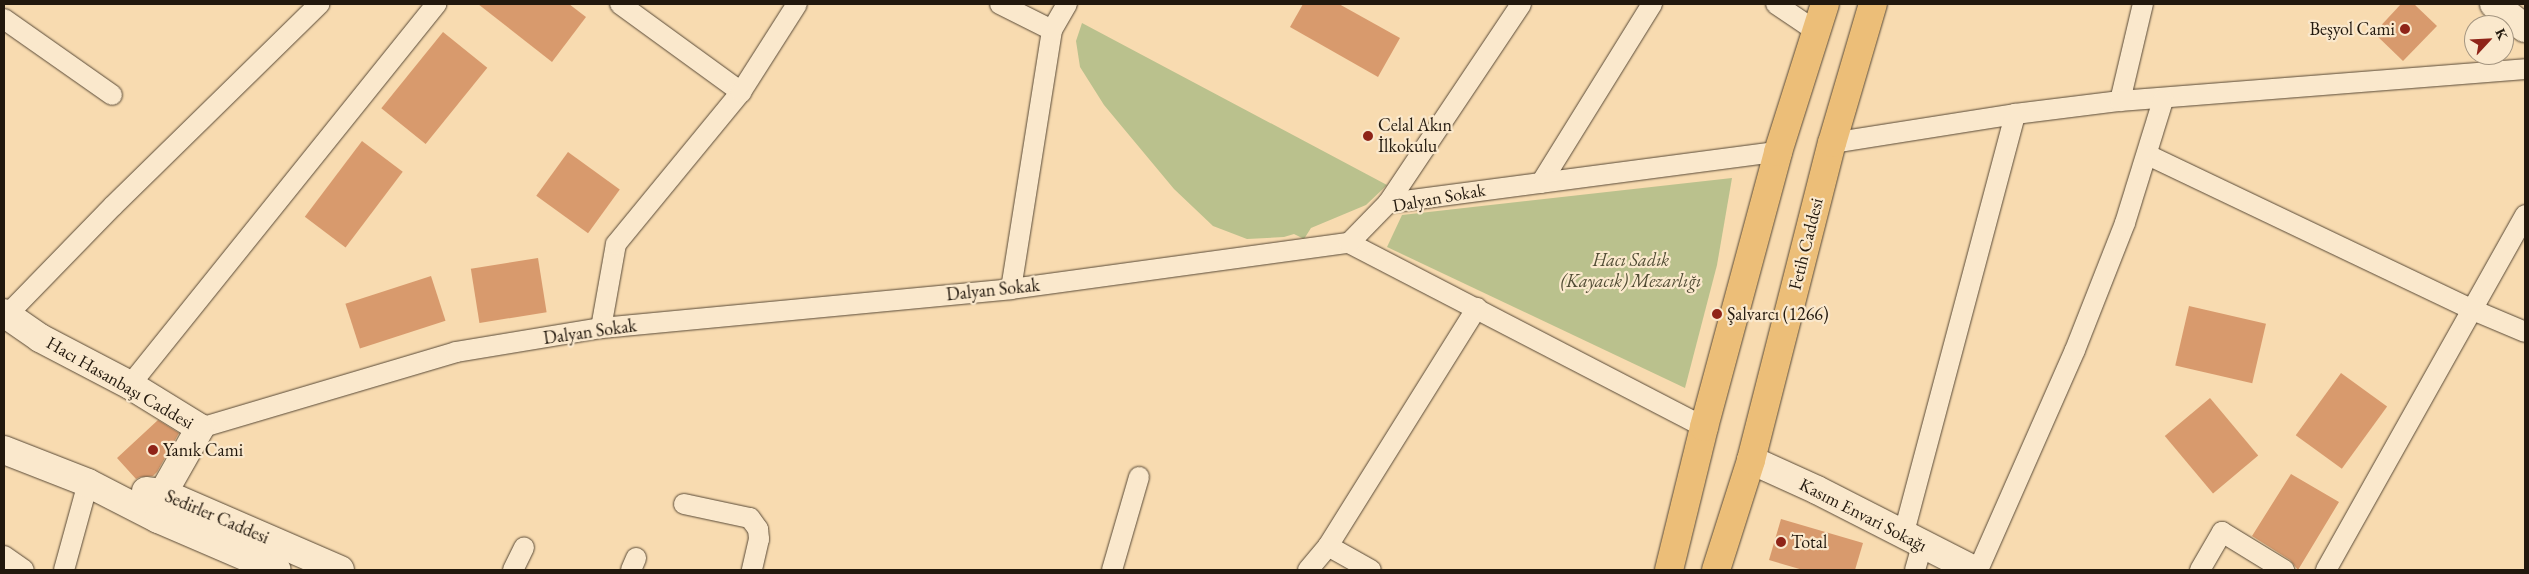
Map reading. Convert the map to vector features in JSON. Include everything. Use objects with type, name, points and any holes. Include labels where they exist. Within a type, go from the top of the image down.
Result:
[{"type":"main road","points":[[1669,570],[1704,427],[1778,152],[1824,4]]},
{"type":"main road","name":"Fetih Caddesi","points":[[1716,570],[1752,460],[1832,143],[1873,4]]},
{"type":"street","points":[[5,314],[319,4]]},
{"type":"street","points":[[130,385],[436,4]]},
{"type":"street","points":[[620,4],[741,92]]},
{"type":"street","points":[[600,328],[616,244],[741,92],[797,4]]},
{"type":"street","points":[[1000,4],[1052,30]]},
{"type":"street","points":[[1012,289],[1052,30],[1067,4]]},
{"type":"street","points":[[1388,203],[1521,4]]},
{"type":"street","points":[[1541,183],[1652,4]]},
{"type":"street","points":[[1776,4],[1816,31]]},
{"type":"street","points":[[2120,101],[2143,4]]},
{"type":"street","points":[[2500,6],[2525,28]]},
{"type":"street","points":[[4,19],[112,95]]},
{"type":"street","points":[[1832,143],[2015,114],[2120,101],[2163,100],[2525,69]]},
{"type":"street","points":[[1978,570],[2075,350],[2125,223],[2148,155],[2163,100]]},
{"type":"street","points":[[1913,551],[2015,114]]},
{"type":"street","name":"Dalyan Sokak","points":[[200,428],[456,352],[600,328],[1012,289],[1349,244],[1388,203],[1778,152]]},
{"type":"street","points":[[2148,155],[2473,310],[2525,332]]},
{"type":"street","points":[[2326,570],[2525,215]]},
{"type":"street","points":[[1349,244],[1704,427]]},
{"type":"street","points":[[1308,570],[1328,546],[1476,308]]},
{"type":"street","name":"Hacı Hasanbaşı Caddesi","points":[[5,314],[40,338],[130,385],[200,428],[163,493]]},
{"type":"street","name":"Sedirler Caddesi","points":[[4,450],[88,483],[158,519],[277,570]]},
{"type":"street","name":"Kasım Envari Sokağı","points":[[1752,460],[1817,490],[1913,551],[1974,570]]},
{"type":"street","points":[[1112,570],[1139,476]]},
{"type":"street","points":[[64,570],[88,483]]},
{"type":"street","name":"Sedirler Caddesi","points":[[88,483],[163,493],[340,570]]},
{"type":"street","points":[[684,504],[750,518],[758,529],[759,539],[752,570]]},
{"type":"street","points":[[2200,570],[2222,532],[2284,570]]},
{"type":"street","points":[[1328,546],[1371,570]]},
{"type":"street","points":[[514,570],[524,547]]},
{"type":"street","points":[[4,556],[24,570]]},
{"type":"green space","points":[[1082,23],[1387,185],[1366,205],[1311,228],[1304,239],[1294,234],[1284,237],[1247,239],[1213,226],[1174,189],[1104,105],[1080,67],[1076,41]]},
{"type":"green space","name":"Hacı Sadık (Kayacık) Mezarlığı","points":[[1732,178],[1717,265],[1685,388],[1387,247],[1402,215]]},
{"type":"building","points":[[478,4],[569,4],[586,17],[552,62]]},
{"type":"building","points":[[1303,4],[1339,4],[1400,38],[1378,77],[1290,27]]},
{"type":"building","name":"Beşyol Cami","points":[[2401,4],[2414,4],[2437,26],[2403,61],[2374,33]]},
{"type":"building","points":[[443,32],[487,68],[426,144],[381,108]]},
{"type":"building","points":[[362,141],[403,172],[346,248],[305,217]]},
{"type":"building","points":[[568,152],[620,190],[588,233],[536,196]]},
{"type":"building","points":[[538,258],[547,312],[479,323],[471,269]]},
{"type":"building","points":[[431,276],[446,321],[360,349],[345,304]]},
{"type":"building","points":[[2189,306],[2266,324],[2252,383],[2175,365]]},
{"type":"building","points":[[2341,373],[2387,407],[2342,469],[2296,435]]},
{"type":"building","points":[[2210,398],[2258,455],[2213,493],[2165,436]]},
{"type":"building","name":"Yanık Cami","points":[[158,420],[179,433],[157,472],[153,476],[136,479],[117,458]]},
{"type":"building","points":[[2291,474],[2339,502],[2298,570],[2290,560],[2252,536]]},
{"type":"building","points":[[1781,519],[1863,543],[1855,570],[1803,570],[1769,560]]},
{"type":"place","name":"Beşyol Cami","points":[[2405,29]]},
{"type":"place","name":"Celal Akın İlkokulu","points":[[1368,136]]},
{"type":"place","name":"Şalvarcı (1266)","points":[[1717,314]]},
{"type":"place","name":"Yanık Cami","points":[[153,450]]},
{"type":"place","name":"Total","points":[[1781,542]]}]
